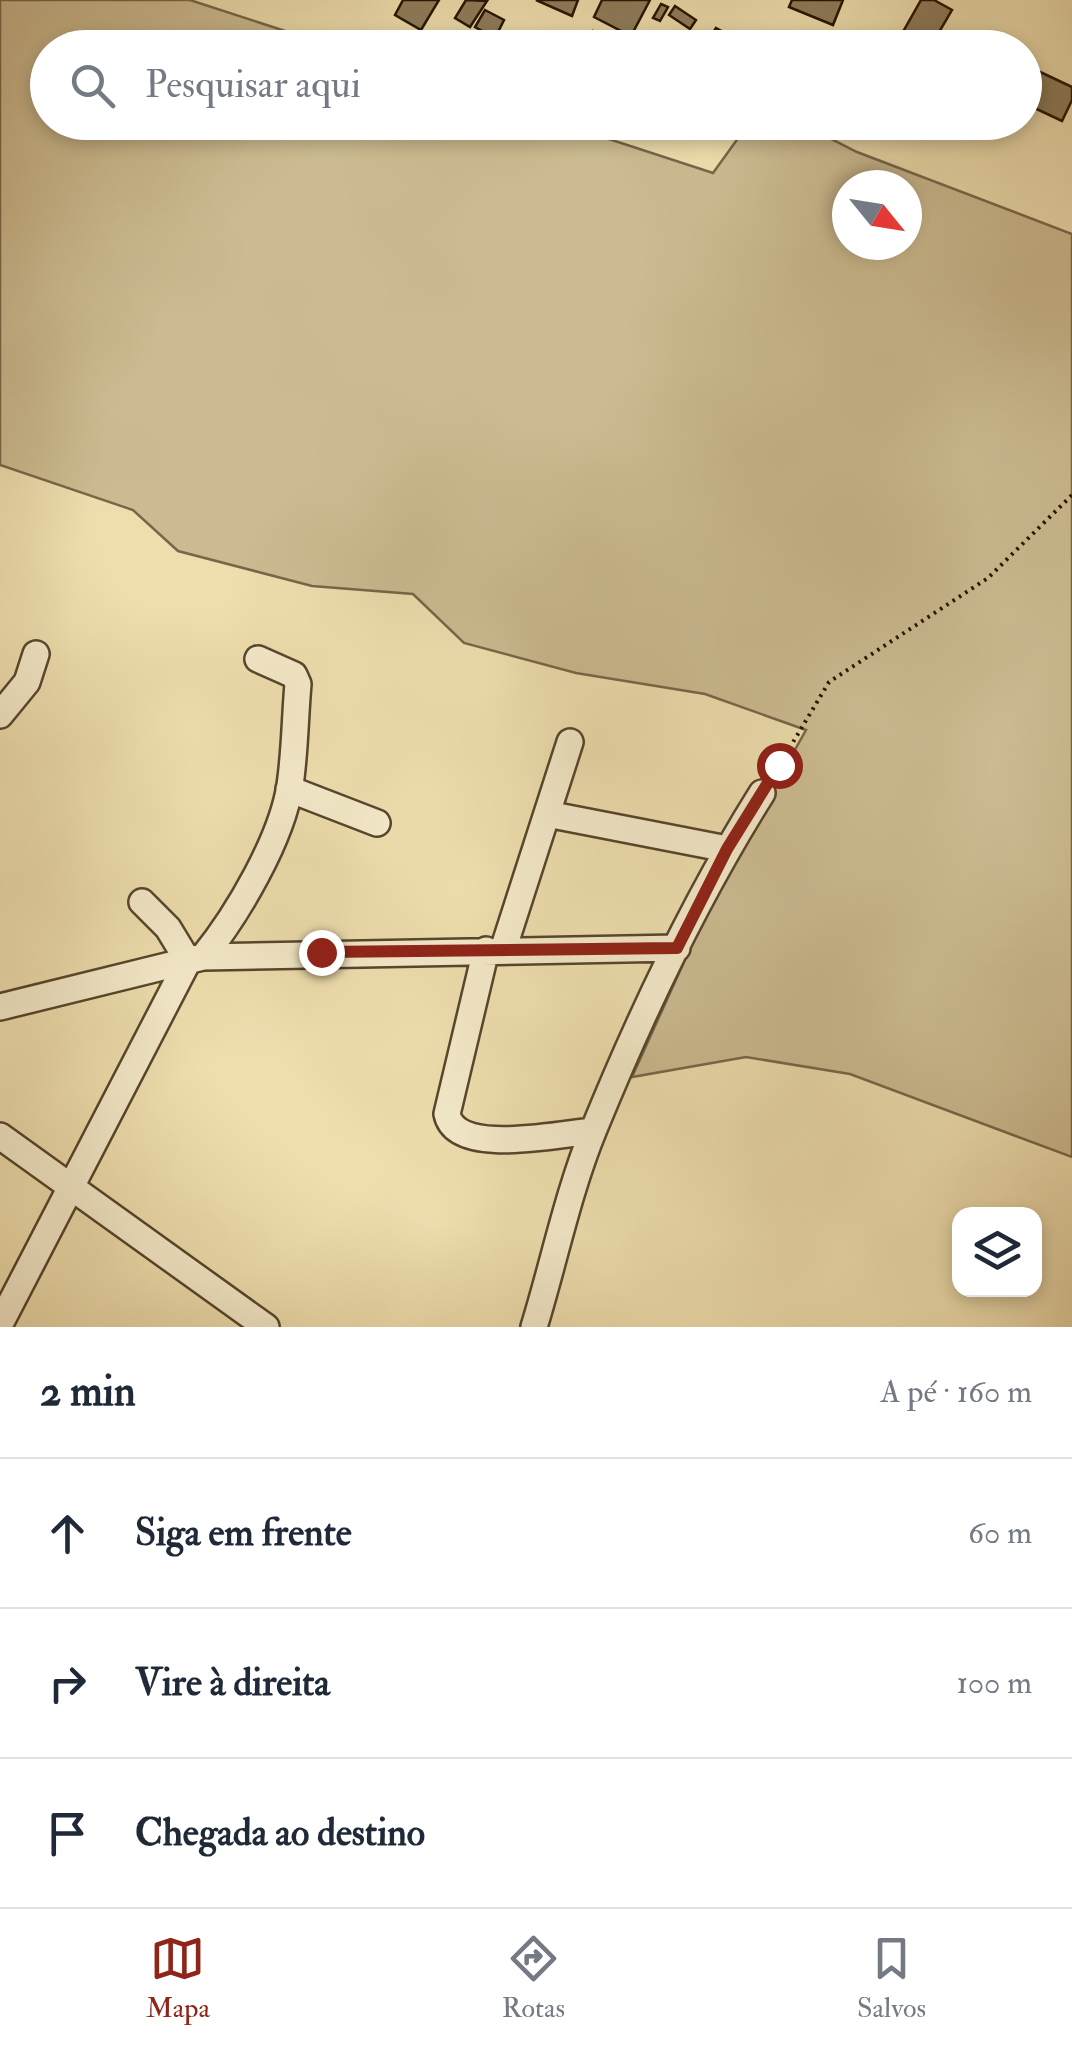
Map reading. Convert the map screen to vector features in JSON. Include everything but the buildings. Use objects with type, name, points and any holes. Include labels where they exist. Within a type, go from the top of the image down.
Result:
[{"type":"street","points":[[0,715],[27,682],[36,654]]},
{"type":"street","points":[[0,1324],[195,959],[220,935],[266,853],[290,789],[298,684],[294,675],[258,658]]},
{"type":"street","points":[[570,742],[547,814],[494,950],[447,1114],[449,1126],[460,1136],[497,1140],[593,1131]]},
{"type":"street","points":[[290,789],[377,822]]},
{"type":"street","points":[[534,1327],[593,1131],[677,948],[727,849],[762,792]]},
{"type":"street","points":[[547,814],[727,849]]},
{"type":"street","points":[[142,902],[195,959]]},
{"type":"street","points":[[0,1008],[195,959],[677,948]]},
{"type":"street","points":[[0,1136],[262,1325]]},
{"type":"path","points":[[762,792],[829,682],[988,578],[1072,495]]},
{"type":"shaded area","points":[[0,0],[190,0],[282,30],[30,30],[30,140],[612,140],[713,173],[737,140],[833,140],[904,170],[832,170],[832,260],[922,260],[922,177],[1072,234],[1072,1157],[850,1074],[746,1057],[632,1077],[717,889],[806,730],[705,694],[576,673],[464,643],[413,594],[312,586],[178,551],[133,510],[0,465]]},
{"type":"route","points":[[321,952],[677,948],[727,849],[779,765]]}]
